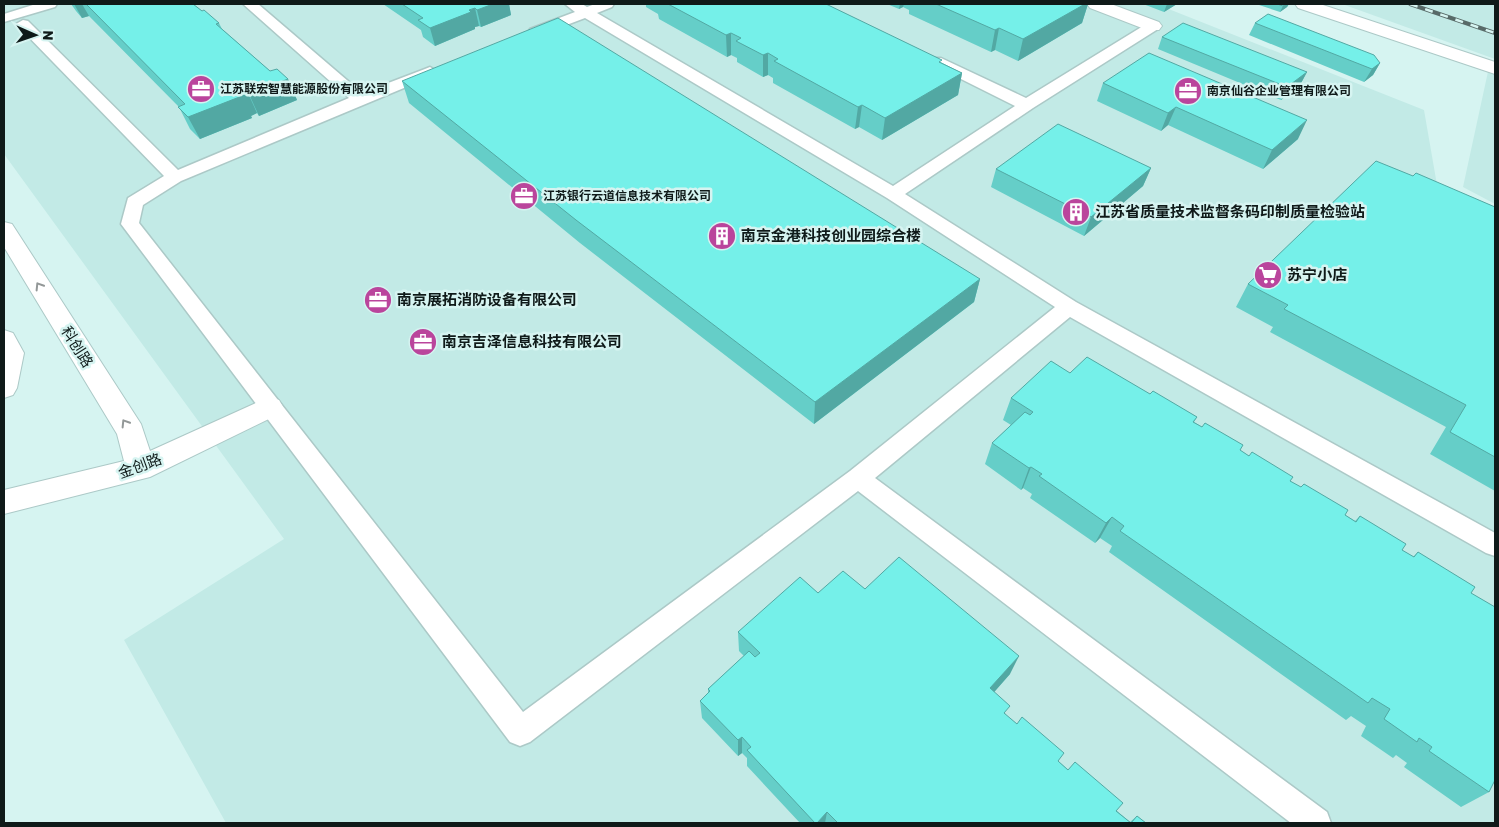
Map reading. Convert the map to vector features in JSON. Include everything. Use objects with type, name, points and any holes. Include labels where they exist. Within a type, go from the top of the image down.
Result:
[{"type":"street","points":[[1096,4],[1152,26]]},
{"type":"street","points":[[1304,4],[1495,68]]},
{"type":"street","name":"科创路","points":[[4,229],[131,432],[140,469]]},
{"type":"street","points":[[4,339],[12,352],[4,388]]},
{"type":"street","name":"金创路","points":[[4,502],[140,469],[269,407]]},
{"type":"lane","points":[[4,18],[50,4]]},
{"type":"lane","points":[[250,4],[360,98]]},
{"type":"lane","points":[[524,36],[580,8],[608,4]]},
{"type":"lane","points":[[580,8],[894,194],[1069,307],[1495,545]]},
{"type":"lane","points":[[23,24],[174,177]]},
{"type":"lane","points":[[894,194],[1027,105],[1152,26]]},
{"type":"lane","points":[[922,54],[1027,105]]},
{"type":"lane","points":[[442,68],[360,98],[174,177],[134,202],[130,224],[520,732],[858,478],[1069,307]]},
{"type":"lane","points":[[858,478],[1316,823]]},
{"type":"shaded area","points":[[4,4],[1156,4],[1424,110],[1437,185],[1495,214],[1495,823],[226,823],[124,640],[284,539],[4,154]]},
{"type":"shaded area","points":[[1342,4],[1495,4],[1495,59]]},
{"type":"shaded area","points":[[1489,67],[1495,70],[1495,204],[1463,187]]},
{"type":"building","points":[[86,4],[193,4],[202,11],[204,10],[219,23],[216,24],[270,71],[277,69],[288,79],[249,94],[247,91],[240,94],[242,96],[188,117],[178,107],[185,104]]},
{"type":"building","points":[[402,4],[493,4],[477,10],[475,8],[469,10],[471,12],[430,28],[418,20],[423,18]]},
{"type":"building","points":[[668,4],[826,4],[942,60],[939,62],[962,73],[885,118],[862,105],[858,107],[774,61],[778,59],[768,53],[763,55],[736,41],[741,38],[731,33],[726,35]]},
{"type":"building","points":[[936,4],[1085,4],[1023,39],[999,28],[995,30]]},
{"type":"building","points":[[1268,14],[1374,55],[1380,63],[1372,69],[1255,23]]},
{"type":"building","name":"南京金港科技创业园综合楼","points":[[558,18],[980,279],[815,402],[576,220],[402,81]]},
{"type":"building","points":[[1183,23],[1307,72],[1287,87],[1162,37]]},
{"type":"building","points":[[1149,53],[1307,120],[1272,150],[1176,107],[1168,113],[1103,83]]},
{"type":"building","name":"江苏省质量技术监督条码印制质量检验站","points":[[1058,124],[1151,168],[1091,217],[996,169]]},
{"type":"building","points":[[1376,161],[1413,176],[1416,173],[1495,207],[1495,457],[1450,432],[1466,405],[1284,309],[1288,305],[1248,284]]},
{"type":"building","points":[[1087,357],[1150,394],[1153,391],[1197,417],[1193,422],[1202,427],[1205,423],[1243,445],[1240,450],[1249,456],[1252,452],[1293,477],[1290,481],[1301,487],[1304,484],[1348,510],[1345,515],[1356,522],[1360,516],[1406,544],[1402,550],[1414,557],[1418,552],[1475,587],[1471,593],[1495,607],[1495,780],[1489,792],[1429,751],[1432,747],[1419,738],[1417,742],[1384,719],[1390,709],[1372,698],[1368,703],[1120,531],[1124,526],[1112,517],[1106,523],[1039,476],[1042,474],[1031,467],[1029,468],[992,443],[1025,412],[1030,415],[1033,412],[1011,398],[1051,361],[1070,373]]},
{"type":"building","points":[[899,557],[1019,656],[990,688],[1010,706],[1004,713],[1017,724],[1022,717],[1064,753],[1058,761],[1068,770],[1075,762],[1123,803],[1116,811],[1131,823],[838,823],[827,812],[815,823],[747,750],[751,747],[742,737],[738,740],[700,701],[710,691],[708,689],[749,651],[755,657],[760,653],[738,632],[800,577],[818,593],[843,571],[865,589]]},
{"type":"building","points":[[1137,816],[1146,823],[1131,823]]},
{"type":"railway","points":[[1410,4],[1495,33]]},
{"type":"place","name":"江苏联宏智慧能源股份有限公司","points":[[201,89]]},
{"type":"place","name":"南京仙谷企业管理有限公司","points":[[1188,91]]},
{"type":"place","name":"江苏银行云道信息技术有限公司","points":[[524,196]]},
{"type":"place","name":"江苏省质量技术监督条码印制质量检验站","points":[[1076,212]]},
{"type":"place","name":"南京金港科技创业园综合楼","points":[[722,236]]},
{"type":"place","name":"苏宁小店","points":[[1268,275]]},
{"type":"place","name":"南京展拓消防设备有限公司","points":[[378,300]]},
{"type":"place","name":"南京吉泽信息科技有限公司","points":[[423,342]]}]
